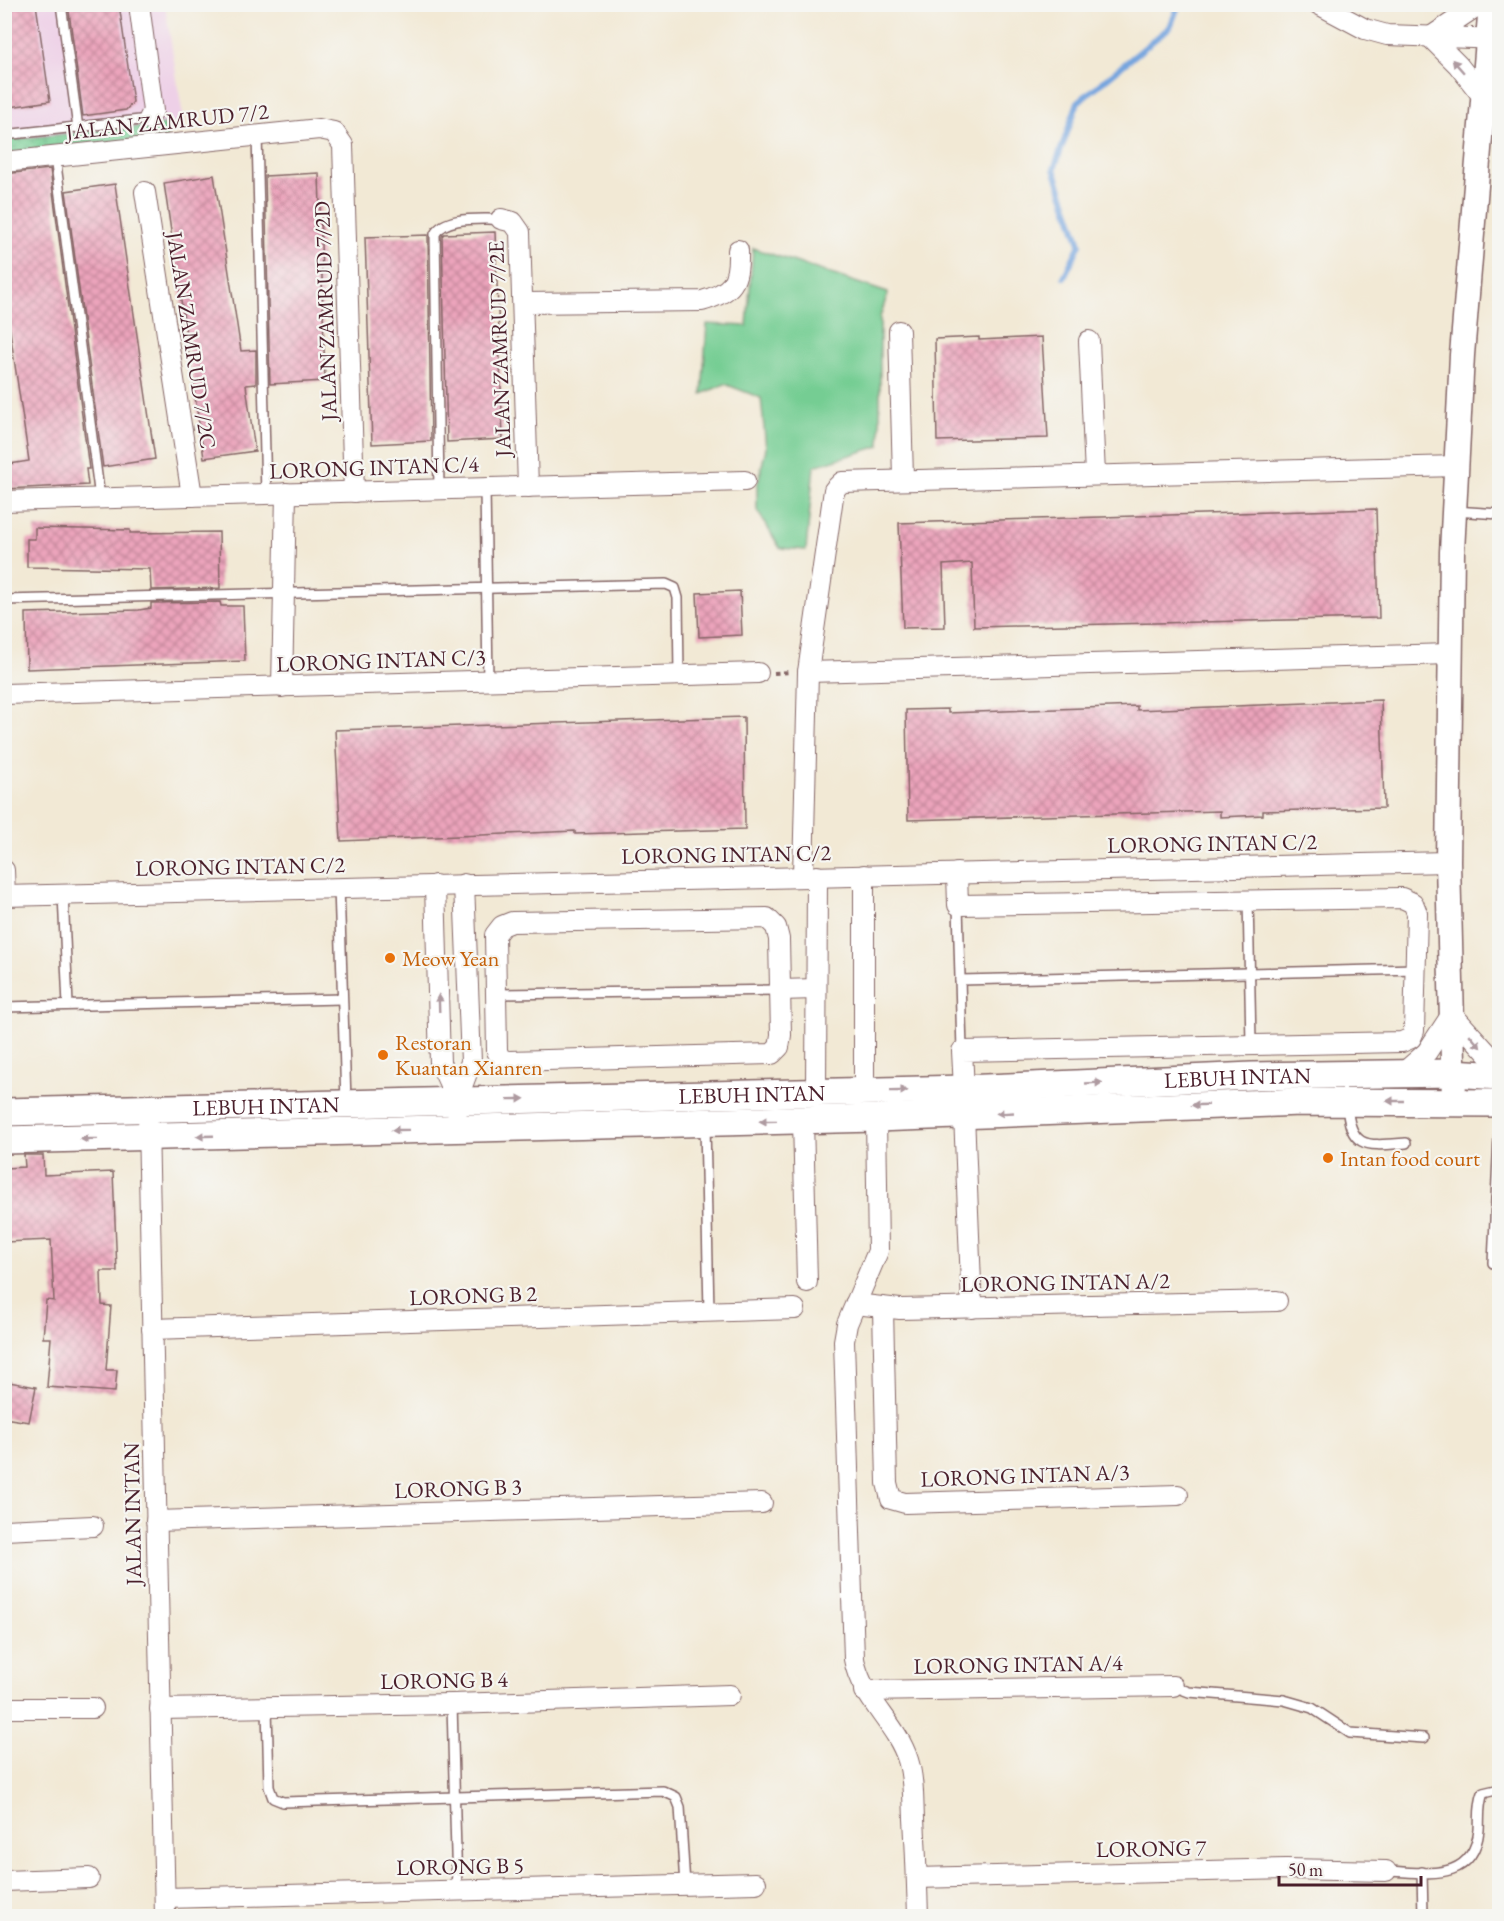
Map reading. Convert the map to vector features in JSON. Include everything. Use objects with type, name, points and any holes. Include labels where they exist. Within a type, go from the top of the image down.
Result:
[{"type":"main road","name":"LEBUH INTAN","points":[[4,1140],[876,1118],[964,1102],[1251,1076],[1453,1073],[1500,1076]]},
{"type":"main road","points":[[1251,1076],[1253,1084],[1263,1093],[1299,1102]]},
{"type":"main road","name":"LEBUH INTAN","points":[[4,1112],[816,1092],[864,1092],[964,1102],[1454,1101],[1500,1103]]},
{"type":"street","points":[[139,4],[153,111],[149,119]]},
{"type":"street","points":[[1318,4],[1344,11],[1387,34],[1494,39]]},
{"type":"street","points":[[1430,37],[1480,4]]},
{"type":"street","points":[[1454,1101],[1448,862],[1454,511],[1462,355],[1484,98],[1494,39],[1491,4]]},
{"type":"street","points":[[1430,37],[1458,65],[1484,98]]},
{"type":"street","points":[[1484,98],[1500,79]]},
{"type":"street","name":"JALAN ZAMRUD 7/2","points":[[4,162],[319,129],[334,132]]},
{"type":"street","name":"JALAN ZAMRUD 7/2D","points":[[334,132],[343,146],[354,492]]},
{"type":"street","name":"JALAN ZAMRUD 7/2C","points":[[145,192],[192,496]]},
{"type":"street","name":"JALAN ZAMRUD 7/2E","points":[[501,219],[513,222],[520,232],[528,487]]},
{"type":"street","points":[[524,303],[702,301],[720,295],[733,285],[739,268],[738,250]]},
{"type":"street","points":[[899,331],[903,478]]},
{"type":"street","points":[[1089,340],[1095,475]]},
{"type":"street","points":[[816,1092],[816,989],[810,876],[808,672],[834,490],[842,482],[903,478],[1457,466]]},
{"type":"street","name":"LORONG INTAN C/4","points":[[4,501],[745,481]]},
{"type":"street","points":[[282,687],[286,493]]},
{"type":"street","points":[[808,672],[1450,654]]},
{"type":"street","name":"LORONG INTAN C/3","points":[[4,694],[758,673]]},
{"type":"street","name":"LORONG INTAN C/2","points":[[5,896],[1448,862]]},
{"type":"street","points":[[1248,866],[1248,898]]},
{"type":"street","points":[[4,870],[5,896]]},
{"type":"street","points":[[957,873],[958,905],[1248,898],[1402,898],[1413,903],[1417,913],[1414,1032],[1411,1038],[1402,1042],[1251,1043],[962,1051],[972,1308]]},
{"type":"street","points":[[864,875],[864,1092]]},
{"type":"street","points":[[458,1128],[457,1100],[471,1062],[464,884]]},
{"type":"street","points":[[435,885],[440,1063],[457,1100]]},
{"type":"street","points":[[767,918],[776,927],[779,939],[782,1035],[779,1047],[772,1054],[501,1060],[497,1051],[496,994],[495,935],[502,926],[512,922],[767,918]]},
{"type":"street","points":[[780,990],[816,989]]},
{"type":"street","points":[[469,995],[496,994]]},
{"type":"street","points":[[1452,1014],[1500,1067]]},
{"type":"street","points":[[1402,1074],[1427,1052],[1452,1014]]},
{"type":"street","points":[[1251,1043],[1251,1076]]},
{"type":"street","points":[[440,1063],[471,1062]]},
{"type":"street","name":"JALAN INTAN","points":[[147,1110],[165,1907]]},
{"type":"street","points":[[876,1118],[878,1251],[847,1324],[844,1361],[854,1659],[857,1676],[864,1691],[900,1742],[908,1760],[912,1782],[918,1917]]},
{"type":"street","points":[[803,1120],[807,1282]]},
{"type":"street","name":"LORONG INTAN A/2","points":[[855,1304],[883,1309],[1277,1301]]},
{"type":"street","name":"LORONG B 2","points":[[152,1329],[795,1309]]},
{"type":"street","name":"LORONG INTAN A/3","points":[[883,1309],[887,1483],[891,1499],[905,1503],[1178,1495]]},
{"type":"street","name":"LORONG B 3","points":[[156,1521],[762,1503]]},
{"type":"street","points":[[4,1530],[93,1526]]},
{"type":"street","name":"LORONG INTAN A/4","points":[[864,1691],[1173,1686]]},
{"type":"street","name":"LORONG B 4","points":[[160,1709],[452,1704],[730,1695]]},
{"type":"street","points":[[4,1708],[93,1708]]},
{"type":"street","name":"LORONG 7","points":[[917,1878],[1286,1869],[1386,1871]]},
{"type":"street","points":[[4,1881],[89,1878]]},
{"type":"street","name":"LORONG B 5","points":[[165,1907],[457,1890],[756,1883]]},
{"type":"lane","points":[[61,4],[78,128]]},
{"type":"lane","points":[[4,135],[149,119]]},
{"type":"lane","points":[[257,135],[266,494]]},
{"type":"lane","points":[[55,157],[100,498]]},
{"type":"lane","points":[[439,489],[435,234],[439,227],[448,222],[501,219]]},
{"type":"lane","points":[[485,488],[488,681]]},
{"type":"lane","points":[[1454,511],[1500,514]]},
{"type":"lane","points":[[4,600],[666,584],[675,588],[678,598],[679,676]]},
{"type":"lane","points":[[339,887],[346,1103]]},
{"type":"lane","points":[[63,894],[68,1005]]},
{"type":"lane","points":[[1248,898],[1251,1043]]},
{"type":"lane","points":[[958,905],[962,1051]]},
{"type":"lane","points":[[960,980],[1416,969]]},
{"type":"lane","points":[[496,994],[780,990]]},
{"type":"lane","points":[[4,1007],[342,999]]},
{"type":"lane","points":[[1347,1102],[1350,1126],[1357,1140],[1370,1146],[1406,1143]]},
{"type":"lane","points":[[1493,1263],[1500,1114]]},
{"type":"lane","points":[[705,1122],[709,1312]]},
{"type":"lane","points":[[1173,1686],[1188,1692],[1284,1700],[1312,1708],[1350,1733],[1424,1738]]},
{"type":"lane","points":[[452,1704],[457,1890]]},
{"type":"lane","points":[[267,1707],[269,1787],[273,1798],[283,1802],[455,1799],[663,1791],[676,1797],[680,1807],[685,1885]]},
{"type":"lane","points":[[1386,1871],[1446,1873],[1457,1868],[1468,1858],[1479,1831],[1479,1804],[1483,1793],[1500,1789]]},
{"type":"lane","points":[[1422,1872],[1423,1917]]},
{"type":"path","points":[[758,673],[808,672]]},
{"type":"shaded area","points":[[5,5],[165,5],[184,123],[5,152]]},
{"type":"green space","points":[[165,124],[167,139],[5,155],[5,140]]},
{"type":"green space","points":[[753,248],[888,293],[880,317],[880,446],[814,466],[806,550],[780,548],[757,510],[757,487],[766,448],[761,398],[725,384],[702,394],[707,324],[747,326]]},
{"type":"building","points":[[4,4],[36,4],[50,101],[4,108]]},
{"type":"building","points":[[68,4],[119,4],[133,102],[126,110],[83,116]]},
{"type":"building","points":[[50,169],[89,469],[86,469],[88,485],[4,489],[4,465],[29,461],[4,290],[4,174]]},
{"type":"building","points":[[319,173],[325,381],[270,384],[265,176]]},
{"type":"building","points":[[214,175],[241,351],[256,350],[256,384],[246,385],[255,451],[204,458],[164,183]]},
{"type":"building","points":[[115,184],[155,459],[103,467],[66,191]]},
{"type":"building","points":[[495,232],[503,439],[447,442],[442,236],[444,234]]},
{"type":"building","points":[[428,235],[431,441],[372,444],[365,237]]},
{"type":"building","points":[[979,337],[979,340],[1042,337],[1048,438],[937,441],[935,339]]},
{"type":"building","points":[[1376,509],[1379,618],[974,627],[972,563],[943,565],[945,627],[903,628],[899,523]]},
{"type":"building","points":[[35,528],[130,530],[130,533],[219,532],[220,588],[151,590],[150,569],[27,567],[27,539],[35,539]]},
{"type":"building","points":[[740,591],[742,635],[699,637],[697,593]]},
{"type":"building","points":[[220,602],[221,606],[243,606],[245,661],[27,669],[26,613],[139,610],[151,608],[151,603]]},
{"type":"building","points":[[1381,700],[1384,808],[1263,811],[1263,815],[1220,817],[1220,811],[908,820],[906,710],[948,709],[948,713],[1137,706],[1137,710]]},
{"type":"building","points":[[744,717],[745,829],[575,834],[575,831],[341,841],[335,730]]},
{"type":"building","points":[[24,1155],[43,1155],[44,1175],[113,1172],[117,1271],[101,1271],[102,1305],[111,1306],[106,1370],[117,1370],[115,1392],[47,1387],[51,1338],[43,1338],[46,1300],[54,1301],[51,1240],[4,1242],[4,1168],[25,1167]]},
{"type":"building","points":[[4,1381],[36,1387],[29,1422],[4,1418]]},
{"type":"waterway","points":[[1064,277],[1080,244],[1054,169],[1078,102],[1170,27],[1179,4]]},
{"type":"place","name":"Meow Yean","points":[[390,958]]},
{"type":"place","name":"Restoran Kuantan Xianren","points":[[383,1055]]},
{"type":"place","name":"Intan food court","points":[[1328,1158]]}]
